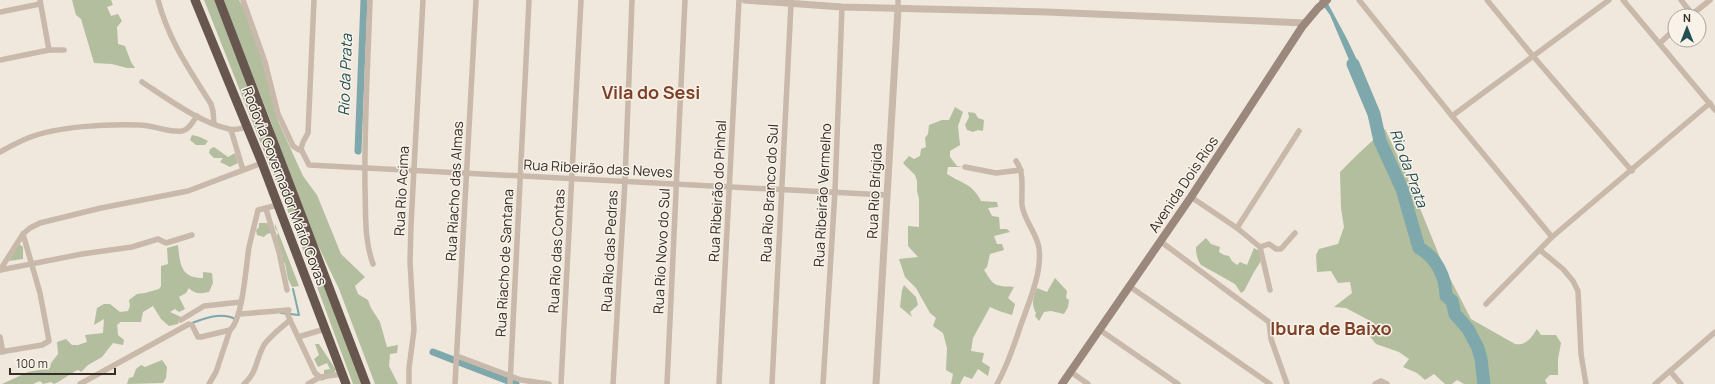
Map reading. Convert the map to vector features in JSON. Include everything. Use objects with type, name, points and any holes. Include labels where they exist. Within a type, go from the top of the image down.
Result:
[{"type":"highway","name":"Rodovia Governador Mário Covas","points":[[196,0],[262,163],[346,384]]},
{"type":"highway","name":"Rodovia Governador Mário Covas","points":[[219,0],[366,384]]},
{"type":"main road","name":"Avenida Dois Rios","points":[[1062,384],[1191,198],[1305,23],[1324,2]]},
{"type":"street","points":[[158,0],[168,32],[176,49],[211,104],[214,115],[214,124]]},
{"type":"street","points":[[243,0],[265,62],[278,114],[293,146],[299,150],[302,149],[303,142],[308,133],[314,0]]},
{"type":"street","points":[[370,0],[365,168],[366,237],[373,264]]},
{"type":"street","name":"Rua Rio Acima","points":[[409,384],[414,330],[410,262],[423,0]]},
{"type":"street","name":"Rua Riacho das Almas","points":[[455,384],[476,0]]},
{"type":"street","name":"Rua Riacho de Santana","points":[[510,384],[529,0]]},
{"type":"street","name":"Rua Rio das Contas","points":[[561,384],[581,0]]},
{"type":"street","name":"Rua Rio das Pedras","points":[[613,384],[625,181],[632,0]]},
{"type":"street","name":"Rua Rio Novo do Sul","points":[[666,384],[685,0]]},
{"type":"street","name":"Rua Ribeirão do Pinhal","points":[[719,384],[739,0]]},
{"type":"street","points":[[745,0],[842,7],[1047,12],[1305,23]]},
{"type":"street","name":"Rua Rio Brígida","points":[[876,384],[898,0]]},
{"type":"street","points":[[1359,0],[1552,237]]},
{"type":"street","points":[[1487,0],[1632,171]]},
{"type":"street","points":[[1452,116],[1609,0]]},
{"type":"street","points":[[1623,0],[1715,110]]},
{"type":"street","points":[[1700,8],[1710,0]]},
{"type":"street","points":[[0,12],[40,2],[49,50]]},
{"type":"street","name":"Rua Rio Branco do Sul","points":[[772,384],[781,190],[792,4]]},
{"type":"street","name":"Rua Ribeirão Vermelho","points":[[823,384],[835,191],[842,7]]},
{"type":"street","points":[[1660,43],[1667,36]]},
{"type":"street","points":[[0,60],[49,50],[64,50]]},
{"type":"street","points":[[142,82],[173,103],[214,124],[231,130],[247,127]]},
{"type":"street","points":[[1486,304],[1552,237],[1632,171],[1710,103]]},
{"type":"street","points":[[0,152],[29,138],[88,126],[144,125],[182,131],[189,127],[196,116]]},
{"type":"street","points":[[231,130],[243,170]]},
{"type":"street","points":[[1237,228],[1299,131]]},
{"type":"street","name":"Rua Ribeirão das Neves","points":[[302,149],[309,165],[730,186],[781,190],[835,191],[886,195]]},
{"type":"street","points":[[997,384],[1008,364],[1019,333],[1035,282],[1039,258],[1038,242],[1024,212],[1021,170],[1016,161]]},
{"type":"street","points":[[0,270],[23,234],[30,228],[40,223],[101,208],[188,191],[262,163]]},
{"type":"street","points":[[966,167],[996,173],[1021,170]]},
{"type":"street","points":[[1191,198],[1237,228],[1260,247],[1270,290]]},
{"type":"street","points":[[209,384],[216,372],[230,330],[234,326],[237,318],[250,244],[258,210],[278,205]]},
{"type":"street","points":[[266,209],[279,252],[287,290]]},
{"type":"street","points":[[1260,247],[1268,244],[1276,249],[1281,249],[1295,233]]},
{"type":"street","points":[[0,337],[1,352],[42,345],[48,342],[49,336],[32,264],[23,234]]},
{"type":"street","points":[[0,270],[82,254],[132,247],[158,239],[166,243],[192,235]]},
{"type":"street","points":[[1160,241],[1270,323],[1271,338],[1287,384]]},
{"type":"street","points":[[1540,250],[1562,269],[1576,286],[1579,305],[1581,354],[1586,384]]},
{"type":"street","points":[[1129,286],[1270,384]]},
{"type":"street","points":[[181,320],[204,306],[241,302]]},
{"type":"street","points":[[237,318],[288,315]]},
{"type":"street","points":[[288,315],[315,372],[320,377]]},
{"type":"street","points":[[244,384],[254,373],[265,344],[288,315]]},
{"type":"street","points":[[80,384],[189,324],[192,325],[198,337],[201,338],[230,330]]},
{"type":"street","points":[[298,337],[325,329]]},
{"type":"street","points":[[1100,330],[1178,384]]},
{"type":"street","points":[[1655,384],[1715,332]]},
{"type":"street","points":[[456,359],[510,377],[549,384]]},
{"type":"street","points":[[1670,371],[1682,384]]},
{"type":"street","points":[[1071,372],[1088,384]]},
{"type":"street","points":[[308,384],[320,377],[342,374]]},
{"type":"street","points":[[1378,382],[1387,384]]},
{"type":"green space","points":[[72,0],[111,0],[113,5],[107,7],[111,16],[118,14],[122,21],[117,27],[118,44],[125,46],[135,68],[94,63],[81,19],[76,15]]},
{"type":"green space","points":[[204,0],[215,0],[362,384],[353,384],[306,257]]},
{"type":"green space","points":[[223,0],[239,0],[247,13],[263,64],[278,121],[303,176],[317,195],[341,254],[365,277],[355,286],[358,294],[368,300],[380,322],[387,347],[398,345],[397,353],[390,354],[389,366],[398,384],[375,384],[339,289],[314,237],[289,178],[271,122]]},
{"type":"green space","points":[[955,107],[963,112],[958,126],[960,145],[950,151],[950,157],[957,166],[963,167],[948,167],[947,174],[970,187],[978,195],[981,201],[997,202],[998,207],[988,208],[992,216],[999,217],[1000,229],[1007,229],[1010,232],[994,236],[997,244],[1002,244],[1004,250],[990,254],[987,267],[984,270],[995,284],[1014,287],[1008,298],[1015,304],[1012,315],[990,307],[973,338],[971,351],[984,353],[982,362],[990,367],[988,376],[978,369],[972,379],[964,376],[960,384],[951,384],[953,374],[946,370],[947,348],[943,333],[933,326],[936,318],[930,313],[916,288],[905,277],[899,259],[918,257],[908,246],[908,226],[919,227],[919,199],[917,181],[915,175],[903,163],[909,156],[914,159],[920,156],[921,149],[926,147],[925,138],[928,134],[929,125],[942,120],[949,120]]},
{"type":"green space","points":[[968,112],[975,113],[978,118],[984,120],[983,131],[978,130],[973,132],[967,130],[965,125],[969,117]]},
{"type":"green space","points":[[1385,129],[1406,174],[1443,265],[1471,319],[1515,344],[1525,343],[1537,329],[1541,335],[1556,335],[1561,343],[1558,359],[1558,375],[1550,375],[1545,380],[1547,384],[1464,384],[1457,380],[1452,384],[1445,384],[1434,374],[1425,380],[1417,373],[1403,367],[1409,359],[1399,352],[1376,344],[1367,333],[1374,323],[1346,308],[1334,307],[1352,293],[1350,282],[1338,283],[1331,271],[1317,272],[1316,255],[1319,249],[1338,244],[1344,227],[1341,208],[1340,172]]},
{"type":"green space","points":[[192,135],[208,141],[205,145],[196,145],[190,140]]},
{"type":"green space","points":[[214,147],[228,157],[235,153],[238,163],[230,167],[220,162],[223,158],[214,158],[209,153],[210,149]]},
{"type":"green space","points":[[259,223],[267,223],[272,233],[267,234],[264,237],[257,235],[256,230],[259,227]]},
{"type":"green space","points":[[275,224],[299,286],[292,287],[288,279],[285,263],[279,261],[283,256],[278,245],[278,232],[275,228]]},
{"type":"green space","points":[[1206,238],[1211,244],[1220,247],[1219,252],[1229,256],[1237,265],[1240,262],[1247,265],[1254,248],[1259,251],[1261,261],[1244,291],[1241,293],[1235,284],[1201,265],[1197,256],[1196,247]]},
{"type":"green space","points":[[19,244],[23,247],[23,259],[9,261]]},
{"type":"green space","points":[[178,245],[181,263],[186,272],[195,277],[203,278],[203,272],[212,273],[213,283],[209,292],[198,293],[189,288],[186,293],[179,297],[185,309],[179,312],[175,309],[170,312],[181,317],[178,324],[169,326],[161,319],[153,306],[143,312],[141,322],[120,322],[118,325],[117,323],[118,335],[124,340],[123,345],[113,343],[102,357],[88,365],[81,372],[78,370],[54,384],[51,382],[43,384],[40,381],[33,384],[2,384],[28,372],[50,368],[51,363],[58,354],[57,342],[66,339],[72,345],[78,345],[87,342],[85,335],[103,333],[104,319],[94,325],[97,308],[104,304],[110,304],[120,312],[128,311],[130,306],[129,300],[137,294],[159,289],[161,286],[161,266],[168,264],[167,248]]},
{"type":"green space","points":[[1055,278],[1067,291],[1066,298],[1069,300],[1068,307],[1064,314],[1051,311],[1044,312],[1039,321],[1035,316],[1036,313],[1033,304],[1037,288],[1047,292]]},
{"type":"green space","points":[[904,285],[916,297],[918,305],[910,312],[912,317],[900,307]]},
{"type":"green space","points":[[315,344],[319,344],[336,370],[329,378],[321,381],[319,377],[324,374],[324,370],[330,369],[327,363],[318,367],[314,359],[319,355]]},
{"type":"green space","points":[[162,360],[167,367],[166,378],[163,383],[127,384],[129,378],[133,377],[136,369],[141,365],[145,367]]},
{"type":"water","points":[[1319,0],[1326,0],[1347,39],[1365,77],[1358,81],[1330,15]]},
{"type":"waterway","name":"Rio da Prata","points":[[358,151],[364,0]]},
{"type":"waterway","name":"Rio da Prata","points":[[1353,64],[1374,114],[1380,141],[1402,189],[1419,248],[1425,252],[1439,268],[1446,289],[1446,296],[1452,301],[1455,314],[1468,329],[1478,348],[1484,384]]},
{"type":"waterway","points":[[281,313],[299,315],[293,289]]},
{"type":"waterway","points":[[192,323],[219,316],[235,319]]},
{"type":"waterway","name":"Rio da Prata","points":[[433,352],[516,384]]},
{"type":"district","name":"Vila do Sesi","points":[[651,92]]},
{"type":"district","name":"Ibura de Baixo","points":[[1331,328]]}]
